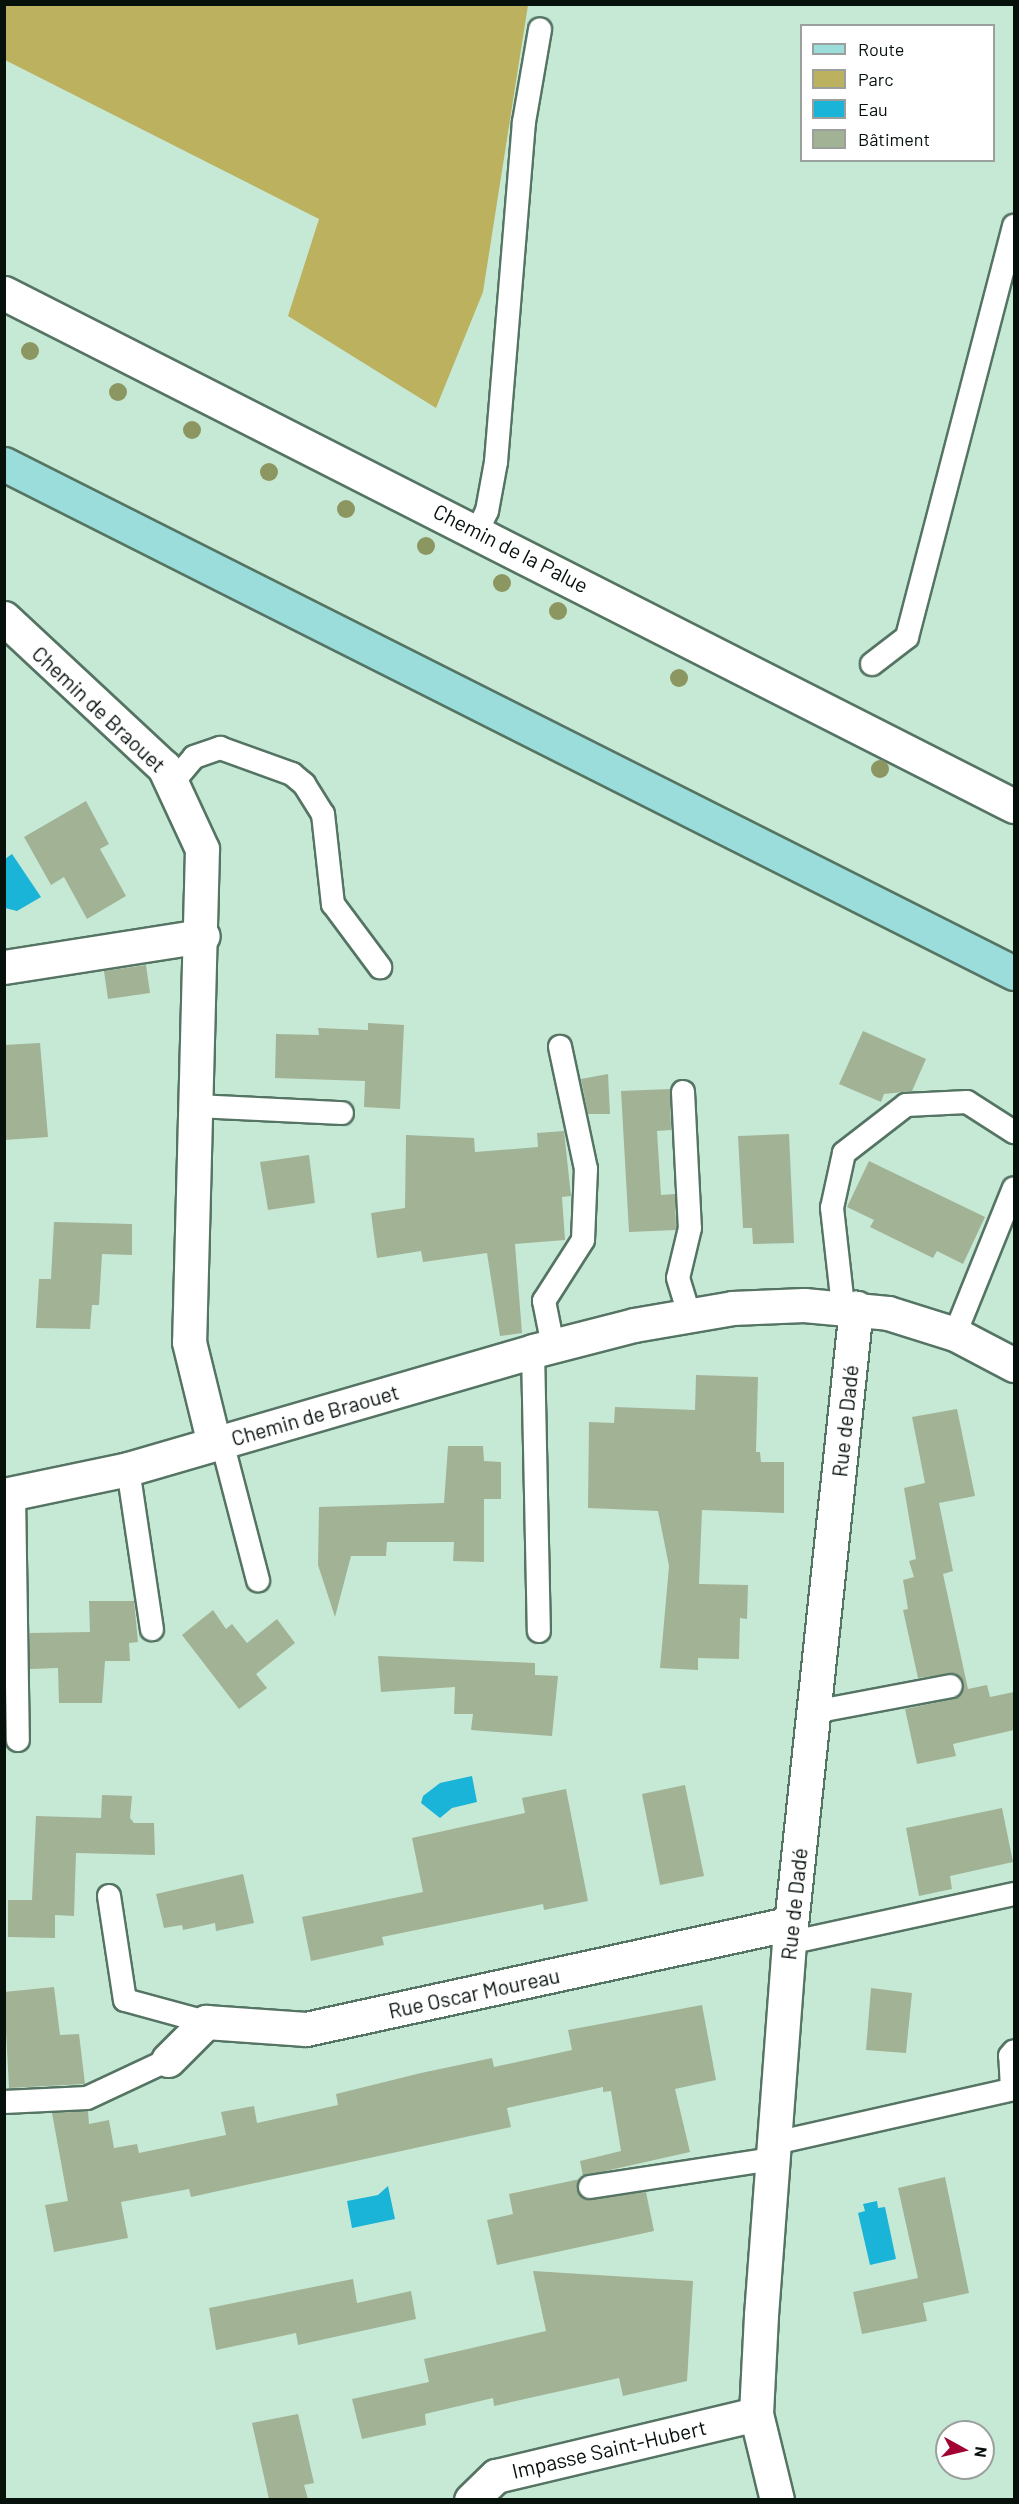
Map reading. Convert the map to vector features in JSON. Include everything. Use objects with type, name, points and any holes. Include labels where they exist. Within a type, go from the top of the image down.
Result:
[{"type":"main road","points":[[4,464],[1014,973]]},
{"type":"street","name":"Chemin de la Palue","points":[[4,293],[478,530],[1014,806]]},
{"type":"street","name":"Chemin de Braouet","points":[[4,618],[146,749],[174,781],[202,849],[203,936],[189,1342],[218,1443],[543,1349],[689,1315],[768,1305],[849,1307],[955,1334],[1014,1365]]},
{"type":"street","points":[[4,967],[203,936]]},
{"type":"street","name":"Rue de Dadé","points":[[777,2499],[756,2414],[790,1933],[814,1712],[849,1307]]},
{"type":"street","points":[[9,1495],[128,1469],[218,1443]]},
{"type":"street","name":"Rue Oscar Moureau","points":[[206,2022],[306,2030],[790,1933]]},
{"type":"street","points":[[168,2060],[206,2022]]},
{"type":"street","name":"Impasse Saint-Hubert","points":[[471,2499],[496,2476],[756,2414]]},
{"type":"lane","points":[[478,530],[487,511],[496,462],[525,122],[540,29]]},
{"type":"lane","points":[[872,664],[907,637],[1014,225]]},
{"type":"lane","points":[[174,781],[194,757],[220,748],[292,774],[303,784],[324,814],[333,903],[380,968]]},
{"type":"lane","points":[[539,1631],[544,1301],[583,1240],[586,1169],[560,1047]]},
{"type":"lane","points":[[683,1092],[690,1228],[678,1278],[689,1315]]},
{"type":"lane","points":[[849,1307],[832,1208],[844,1153],[906,1105],[967,1102],[1014,1132]]},
{"type":"lane","points":[[197,1106],[342,1113]]},
{"type":"lane","points":[[955,1334],[1014,1188]]},
{"type":"lane","points":[[218,1443],[258,1580]]},
{"type":"lane","points":[[128,1469],[152,1629]]},
{"type":"lane","points":[[9,1495],[18,1740]]},
{"type":"lane","points":[[814,1712],[951,1686]]},
{"type":"lane","points":[[790,1933],[1014,1894]]},
{"type":"lane","points":[[109,1896],[125,2000],[206,2022]]},
{"type":"lane","points":[[590,2187],[775,2151],[1013,2089],[1010,2056],[1014,2051]]},
{"type":"lane","points":[[4,2102],[87,2098],[168,2060]]},
{"type":"green space","points":[[4,5],[528,5],[483,292],[436,408],[288,316],[319,219],[5,60]]},
{"type":"water","points":[[12,854],[41,897],[17,911],[5,908],[5,859]]},
{"type":"water","points":[[472,1776],[477,1802],[452,1808],[440,1818],[421,1803],[423,1796],[440,1783]]},
{"type":"water","points":[[388,2186],[395,2219],[352,2228],[347,2201],[378,2195]]},
{"type":"water","points":[[877,2201],[878,2208],[885,2207],[896,2259],[870,2265],[858,2213],[865,2211],[863,2204]]},
{"type":"building","points":[[86,801],[109,844],[100,849],[126,896],[87,919],[64,877],[51,885],[24,837]]},
{"type":"building","points":[[146,965],[150,993],[108,999],[104,971]]},
{"type":"building","points":[[368,1023],[404,1025],[400,1109],[364,1107],[365,1081],[275,1078],[276,1034],[319,1035],[318,1028],[368,1030]]},
{"type":"building","points":[[863,1031],[926,1059],[912,1091],[884,1094],[881,1102],[839,1084]]},
{"type":"building","points":[[40,1043],[48,1137],[4,1140],[4,1045]]},
{"type":"building","points":[[608,1074],[610,1114],[588,1114],[581,1079]]},
{"type":"building","points":[[670,1089],[671,1130],[657,1131],[661,1195],[675,1194],[676,1230],[629,1232],[621,1091]]},
{"type":"building","points":[[564,1131],[571,1196],[562,1197],[565,1240],[515,1244],[522,1333],[500,1336],[487,1253],[423,1262],[421,1251],[377,1258],[371,1213],[405,1208],[406,1135],[474,1138],[475,1152],[538,1147],[537,1133]]},
{"type":"building","points":[[789,1134],[794,1243],[753,1244],[752,1228],[743,1228],[738,1136]]},
{"type":"building","points":[[309,1155],[315,1203],[268,1210],[260,1162]]},
{"type":"building","points":[[869,1161],[985,1217],[963,1264],[937,1251],[933,1258],[870,1227],[874,1220],[847,1207]]},
{"type":"building","points":[[54,1222],[132,1224],[132,1255],[102,1254],[99,1305],[92,1305],[90,1329],[36,1328],[39,1279],[51,1279]]},
{"type":"building","points":[[696,1375],[758,1377],[756,1452],[760,1452],[761,1462],[784,1462],[784,1513],[702,1510],[699,1584],[748,1585],[747,1619],[740,1618],[739,1659],[698,1658],[698,1670],[660,1668],[669,1566],[658,1511],[588,1508],[589,1422],[614,1423],[615,1407],[695,1410]]},
{"type":"building","points":[[957,1409],[975,1496],[939,1503],[953,1571],[943,1574],[968,1689],[987,1685],[990,1697],[1014,1692],[1014,1730],[953,1744],[956,1756],[917,1764],[905,1709],[954,1699],[964,1684],[955,1673],[918,1678],[903,1610],[908,1609],[903,1580],[914,1577],[909,1561],[916,1559],[904,1488],[925,1483],[912,1417]]},
{"type":"building","points":[[448,1446],[483,1446],[484,1461],[501,1462],[501,1499],[484,1499],[484,1562],[453,1561],[454,1542],[387,1542],[386,1556],[351,1556],[335,1617],[318,1565],[319,1507],[444,1503]]},
{"type":"building","points":[[89,1601],[134,1601],[138,1642],[129,1643],[130,1661],[105,1661],[102,1703],[59,1703],[58,1668],[30,1669],[30,1633],[90,1632]]},
{"type":"building","points":[[213,1610],[226,1629],[232,1624],[247,1643],[277,1619],[295,1643],[256,1674],[267,1688],[239,1709],[182,1635]]},
{"type":"building","points":[[378,1656],[535,1663],[535,1675],[558,1676],[552,1736],[471,1730],[473,1714],[454,1714],[455,1687],[381,1692]]},
{"type":"building","points":[[685,1785],[704,1876],[660,1885],[642,1794]]},
{"type":"building","points":[[566,1789],[588,1901],[544,1910],[543,1904],[382,1937],[384,1945],[311,1961],[302,1917],[423,1892],[412,1838],[525,1813],[522,1798]]},
{"type":"building","points":[[102,1795],[132,1796],[130,1818],[134,1823],[154,1823],[155,1855],[76,1853],[74,1916],[55,1915],[55,1938],[8,1937],[8,1900],[32,1900],[36,1816],[101,1818]]},
{"type":"building","points":[[1002,1808],[1013,1862],[950,1876],[952,1889],[919,1896],[906,1828]]},
{"type":"building","points":[[243,1874],[254,1923],[216,1931],[215,1923],[183,1930],[182,1925],[164,1928],[156,1894]]},
{"type":"building","points":[[54,1987],[60,2035],[79,2034],[85,2084],[9,2088],[4,1992]]},
{"type":"building","points":[[871,1988],[912,1993],[906,2053],[866,2050]]},
{"type":"building","points":[[702,2005],[716,2080],[675,2089],[690,2152],[583,2176],[580,2161],[621,2151],[611,2091],[603,2092],[603,2087],[507,2108],[511,2127],[191,2197],[189,2189],[121,2202],[128,2238],[54,2252],[45,2205],[68,2201],[52,2113],[88,2111],[89,2124],[109,2120],[114,2148],[137,2144],[139,2153],[226,2135],[221,2112],[254,2106],[257,2123],[338,2105],[336,2094],[421,2073],[492,2058],[494,2067],[572,2050],[568,2030]]},
{"type":"building","points":[[945,2177],[969,2293],[923,2303],[927,2321],[862,2334],[853,2292],[918,2278],[898,2188]]},
{"type":"building","points":[[580,2179],[577,2190],[586,2200],[646,2192],[654,2231],[497,2265],[487,2220],[513,2214],[509,2194]]},
{"type":"building","points":[[533,2271],[693,2281],[687,2381],[623,2396],[619,2378],[494,2406],[493,2398],[425,2414],[426,2425],[362,2439],[352,2399],[429,2382],[424,2359],[546,2331]]},
{"type":"building","points":[[353,2279],[357,2303],[411,2291],[416,2319],[298,2345],[296,2333],[216,2350],[209,2308]]},
{"type":"building","points":[[298,2414],[314,2483],[304,2485],[308,2499],[269,2499],[252,2423]]}]
